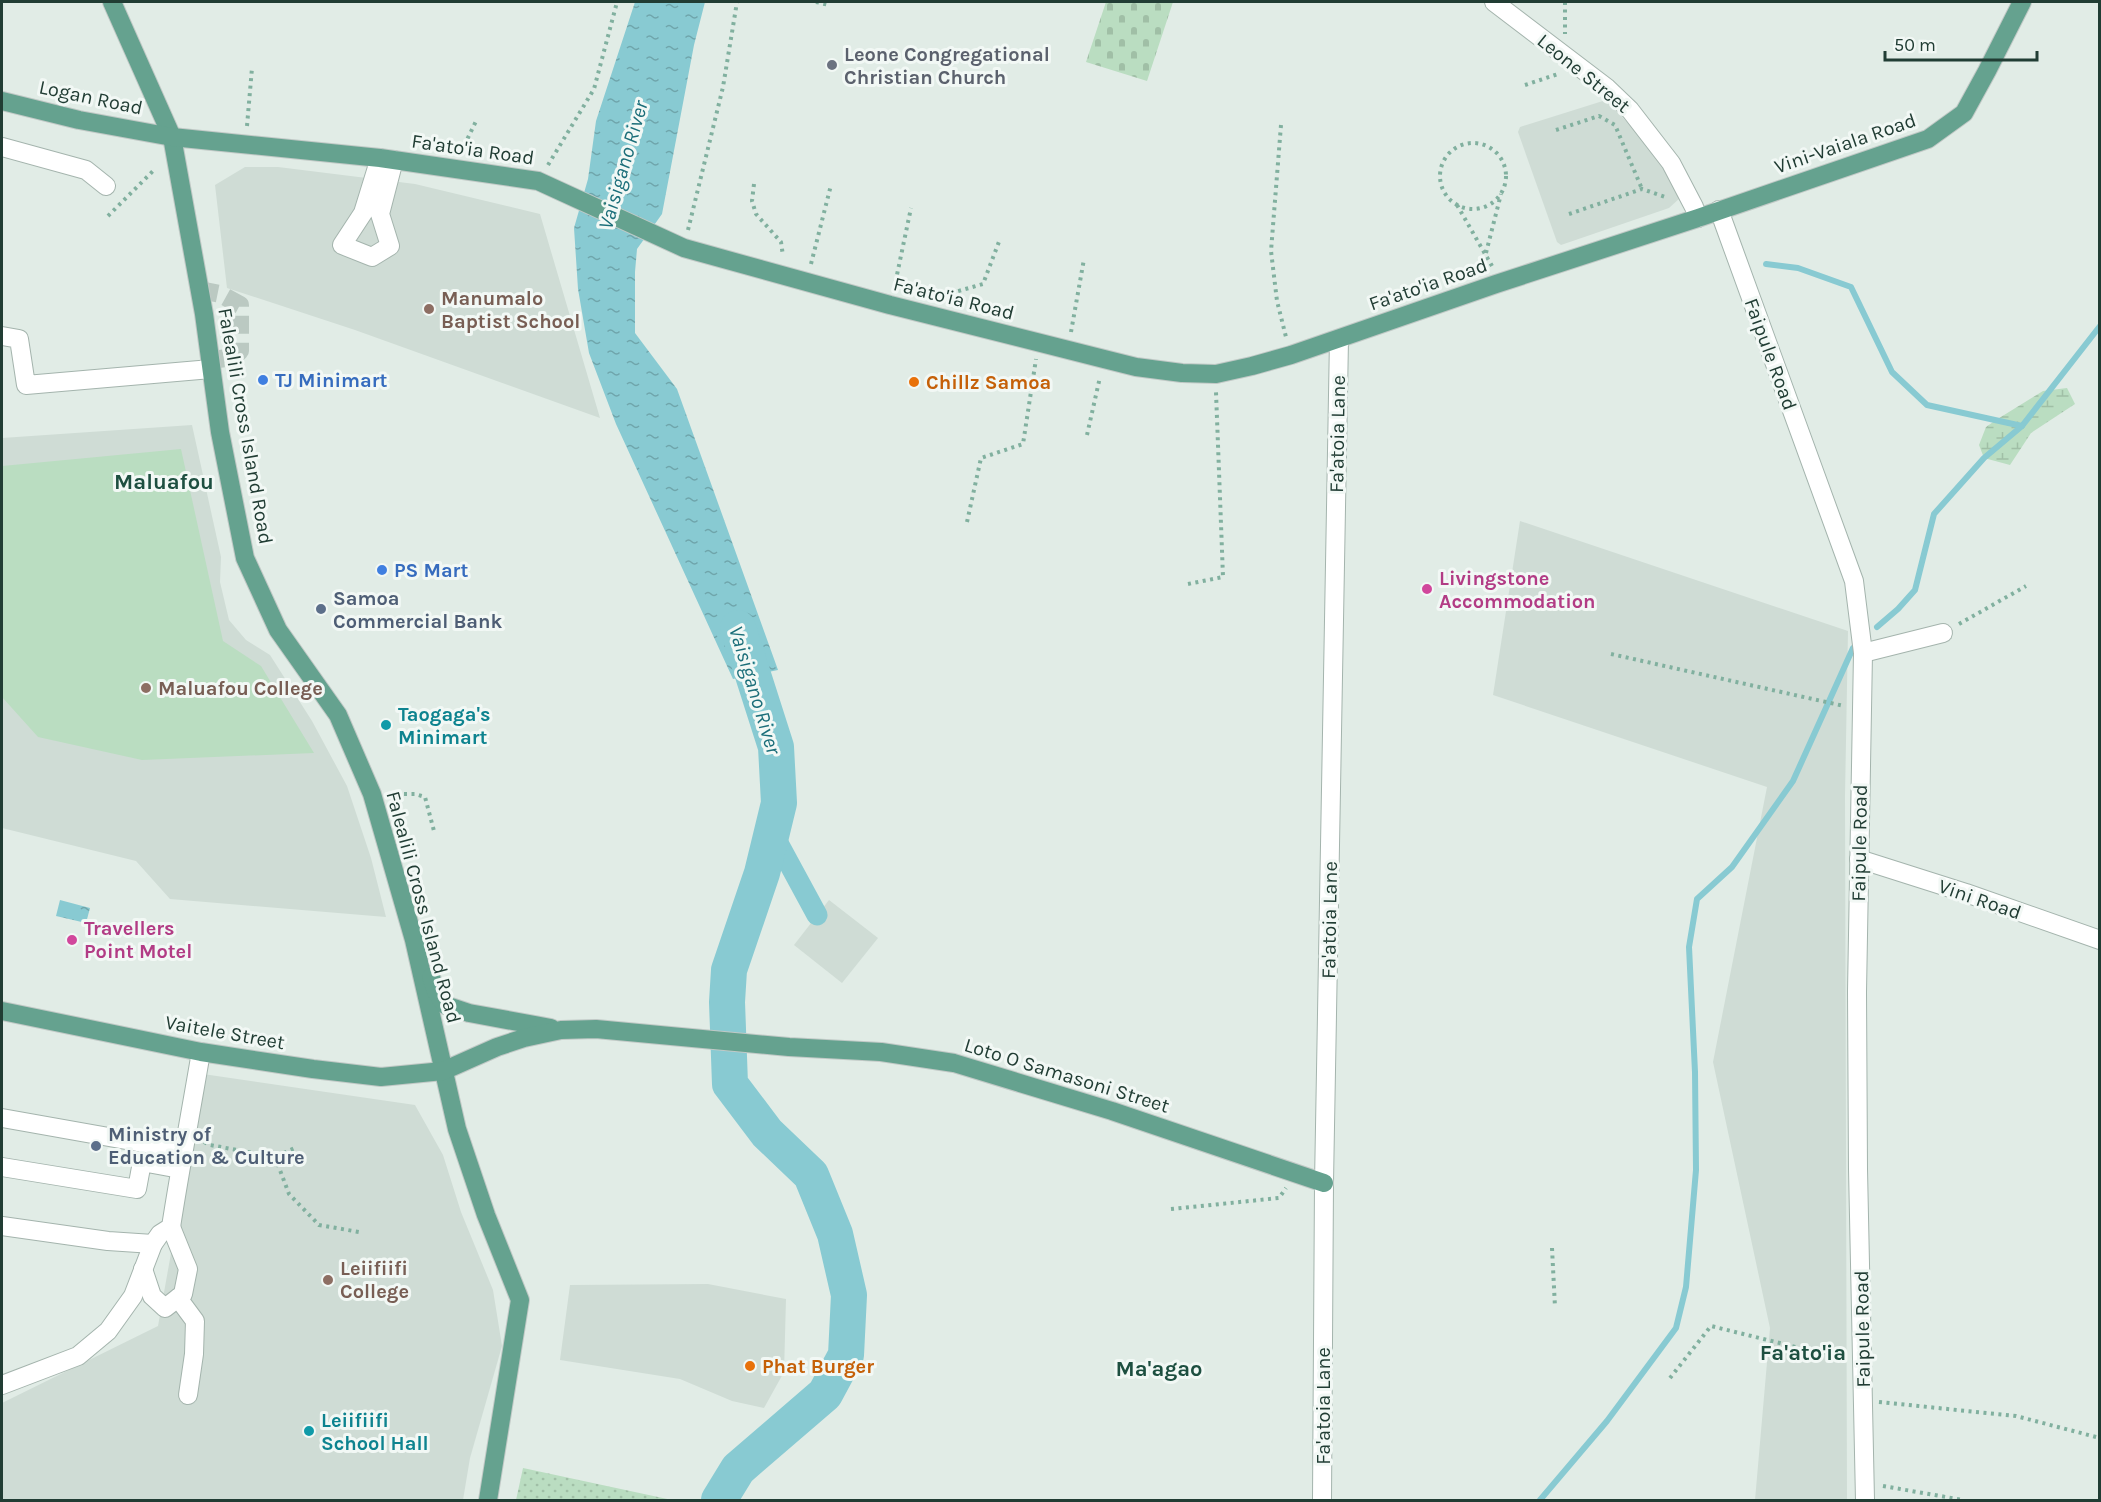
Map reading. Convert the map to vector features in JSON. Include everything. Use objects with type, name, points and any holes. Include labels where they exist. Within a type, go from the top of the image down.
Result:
[{"type":"main road","name":"Falealili Cross Island Road","points":[[112,2],[172,136],[204,314],[220,432],[245,558],[278,630],[338,715],[372,794],[414,940],[457,1129],[486,1215],[520,1300],[488,1500]]},
{"type":"main road","name":"Vini-Vaiala Road","points":[[1719,210],[1928,139],[1964,113],[2022,2]]},
{"type":"main road","name":"Logan Road","points":[[2,101],[79,120],[172,136]]},
{"type":"main road","name":"Fa'ato'ia Road","points":[[172,136],[387,159],[544,183],[678,246],[890,305],[1136,367],[1216,374],[1291,355],[1339,339],[1696,212],[1719,210]]},
{"type":"main road","points":[[414,940],[436,992],[445,1005],[469,1013],[561,1030]]},
{"type":"main road","name":"Vaitele Street","points":[[2,1011],[201,1053],[366,1076],[381,1077],[443,1071]]},
{"type":"main road","name":"Loto O Samasoni Street","points":[[561,1030],[596,1029],[789,1047],[881,1052],[954,1063],[1112,1111],[1324,1183]]},
{"type":"main road","points":[[443,1071],[497,1047],[561,1030]]},
{"type":"street","name":"Leone Street","points":[[1494,2],[1630,110],[1671,163],[1696,212]]},
{"type":"street","points":[[2,147],[86,170],[106,186]]},
{"type":"street","points":[[387,159],[380,214],[390,246],[372,257],[342,245],[363,213],[387,159]]},
{"type":"street","name":"Faipule Road","points":[[1719,210],[1854,581],[1863,653],[1860,710],[1858,1169],[1865,1491]]},
{"type":"street","points":[[2,336],[19,339],[26,385],[211,369]]},
{"type":"street","name":"Fa'atoia Lane","points":[[1322,1500],[1324,1183],[1339,339]]},
{"type":"street","points":[[1863,653],[1943,633]]},
{"type":"street","name":"Vini Road","points":[[1859,859],[2100,940]]},
{"type":"street","points":[[143,1269],[152,1296],[165,1308],[183,1294],[188,1269],[171,1227],[201,1053]]},
{"type":"street","points":[[2,1118],[185,1141]]},
{"type":"street","points":[[2,1167],[137,1189],[142,1162],[180,1169]]},
{"type":"street","points":[[2,1226],[108,1241],[153,1244]]},
{"type":"street","points":[[2,1385],[78,1356],[108,1331],[133,1296],[153,1244],[160,1234],[171,1227]]},
{"type":"street","points":[[178,1298],[195,1322],[194,1354],[188,1395]]},
{"type":"path","points":[[544,183],[594,89],[617,2]]},
{"type":"path","points":[[678,246],[723,87],[737,2]]},
{"type":"path","points":[[816,2],[829,5]]},
{"type":"path","points":[[1525,85],[1572,62],[1565,2]]},
{"type":"path","points":[[246,144],[252,68]]},
{"type":"path","points":[[1556,130],[1599,116],[1615,125],[1642,189]]},
{"type":"path","points":[[453,169],[477,119]]},
{"type":"path","points":[[1281,125],[1271,251],[1277,301],[1291,355]]},
{"type":"path","points":[[1486,253],[1505,184],[1503,164],[1490,148],[1470,143],[1460,146],[1444,160],[1440,180],[1442,189],[1456,205],[1486,253],[1500,282]]},
{"type":"path","points":[[108,216],[154,170]]},
{"type":"path","points":[[754,184],[752,201],[756,214],[781,242],[783,255],[779,274]]},
{"type":"path","points":[[807,282],[831,185]]},
{"type":"path","points":[[1569,214],[1642,189],[1696,212]]},
{"type":"path","points":[[1456,205],[1476,209],[1494,201],[1501,193]]},
{"type":"path","points":[[890,305],[911,208]]},
{"type":"path","points":[[947,319],[955,292],[982,284],[1000,239]]},
{"type":"path","points":[[1068,350],[1084,259]]},
{"type":"path","points":[[967,522],[981,458],[1023,444],[1039,343]]},
{"type":"path","points":[[1087,435],[1104,359]]},
{"type":"path","points":[[1188,584],[1223,577],[1216,374]]},
{"type":"path","points":[[1943,633],[2026,586]]},
{"type":"path","points":[[1611,654],[1860,710]]},
{"type":"path","points":[[372,794],[415,794],[425,797],[434,831]]},
{"type":"path","points":[[185,1141],[275,1157],[297,1147]]},
{"type":"path","points":[[275,1157],[289,1194],[319,1225],[359,1232]]},
{"type":"path","points":[[1171,1209],[1279,1198],[1297,1173]]},
{"type":"path","points":[[1552,1248],[1555,1307]]},
{"type":"path","points":[[1670,1378],[1711,1326],[1863,1364]]},
{"type":"path","points":[[1863,1401],[2016,1416],[2100,1438]]},
{"type":"path","points":[[1865,1491],[1963,1500]]},
{"type":"shaded area","points":[[1606,100],[1643,139],[1668,174],[1680,198],[1669,208],[1561,245],[1557,242],[1518,132],[1520,127]]},
{"type":"shaded area","name":"Manumalo Baptist School","points":[[245,167],[278,167],[415,184],[540,214],[600,418],[355,330],[227,288],[215,185]]},
{"type":"shaded area","name":"Maluafou College","points":[[192,425],[221,557],[220,582],[229,620],[246,640],[270,655],[312,721],[347,786],[371,858],[386,917],[170,899],[136,861],[2,828],[2,438]]},
{"type":"shaded area","points":[[1520,521],[1848,631],[1845,796],[1847,1500],[1755,1500],[1770,1328],[1713,1062],[1767,787],[1493,695]]},
{"type":"shaded area","points":[[829,900],[878,938],[842,983],[794,945]]},
{"type":"shaded area","name":"Leiifiifi College","points":[[203,1074],[415,1105],[443,1155],[461,1212],[493,1290],[502,1346],[470,1458],[463,1500],[2,1500],[2,1403],[158,1326]]},
{"type":"shaded area","points":[[708,1284],[786,1299],[784,1372],[764,1408],[732,1401],[680,1379],[560,1360],[570,1285]]},
{"type":"green space","points":[[1106,2],[1173,2],[1147,81],[1086,62]]},
{"type":"green space","points":[[2067,388],[2075,404],[2031,433],[2010,465],[1984,458],[1979,445],[1986,427],[2043,391]]},
{"type":"green space","points":[[181,449],[223,641],[261,666],[314,753],[142,760],[38,737],[2,697],[2,466]]},
{"type":"green space","points":[[523,1468],[672,1500],[516,1500]]},
{"type":"water","points":[[635,2],[705,2],[694,45],[662,214],[637,249],[635,333],[677,389],[778,670],[733,679],[616,424],[589,353],[578,289],[574,228],[588,179],[596,121]]},
{"type":"water","points":[[60,900],[90,908],[86,923],[56,916]]},
{"type":"waterway","points":[[1766,264],[1798,268],[1851,287],[1892,372],[1927,405],[2022,426],[2100,326]]},
{"type":"waterway","points":[[1877,627],[1915,590],[1934,514],[1984,458],[2022,426]]},
{"type":"waterway","name":"Vaisigano River","points":[[719,1500],[738,1469],[825,1394],[846,1355],[849,1295],[835,1234],[811,1175],[767,1133],[730,1084],[727,1002],[729,970],[762,873],[779,803],[776,747],[738,628]]},
{"type":"waterway","points":[[1540,1500],[1607,1421],[1676,1328],[1686,1287],[1696,1170],[1695,1072],[1689,947],[1697,899],[1732,867],[1793,781],[1853,648]]},
{"type":"waterway","points":[[772,832],[817,915]]},
{"type":"tunnel","points":[[200,290],[220,294],[240,305],[240,351],[234,357],[211,360]]},
{"type":"place","name":"Leone Congregational Christian Church","points":[[832,65]]},
{"type":"place","name":"Manumalo Baptist School","points":[[429,309]]},
{"type":"place","name":"TJ Minimart","points":[[263,380]]},
{"type":"place","name":"Chillz Samoa","points":[[914,382]]},
{"type":"place","name":"PS Mart","points":[[382,570]]},
{"type":"place","name":"Livingstone Accommodation","points":[[1427,589]]},
{"type":"place","name":"Samoa Commercial Bank","points":[[321,609]]},
{"type":"place","name":"Maluafou College","points":[[146,688]]},
{"type":"place","name":"Taogaga's Minimart","points":[[386,725]]},
{"type":"place","name":"Travellers Point Motel","points":[[72,940]]},
{"type":"place","name":"Ministry of Education & Culture","points":[[96,1146]]},
{"type":"place","name":"Leiifiifi College","points":[[328,1280]]},
{"type":"place","name":"Phat Burger","points":[[750,1366]]},
{"type":"place","name":"Leiifiifi School Hall","points":[[309,1431]]},
{"type":"district","name":"Maluafou","points":[[164,481]]},
{"type":"district","name":"Fa'ato'ia","points":[[1803,1352]]},
{"type":"district","name":"Ma'agao","points":[[1159,1368]]}]
